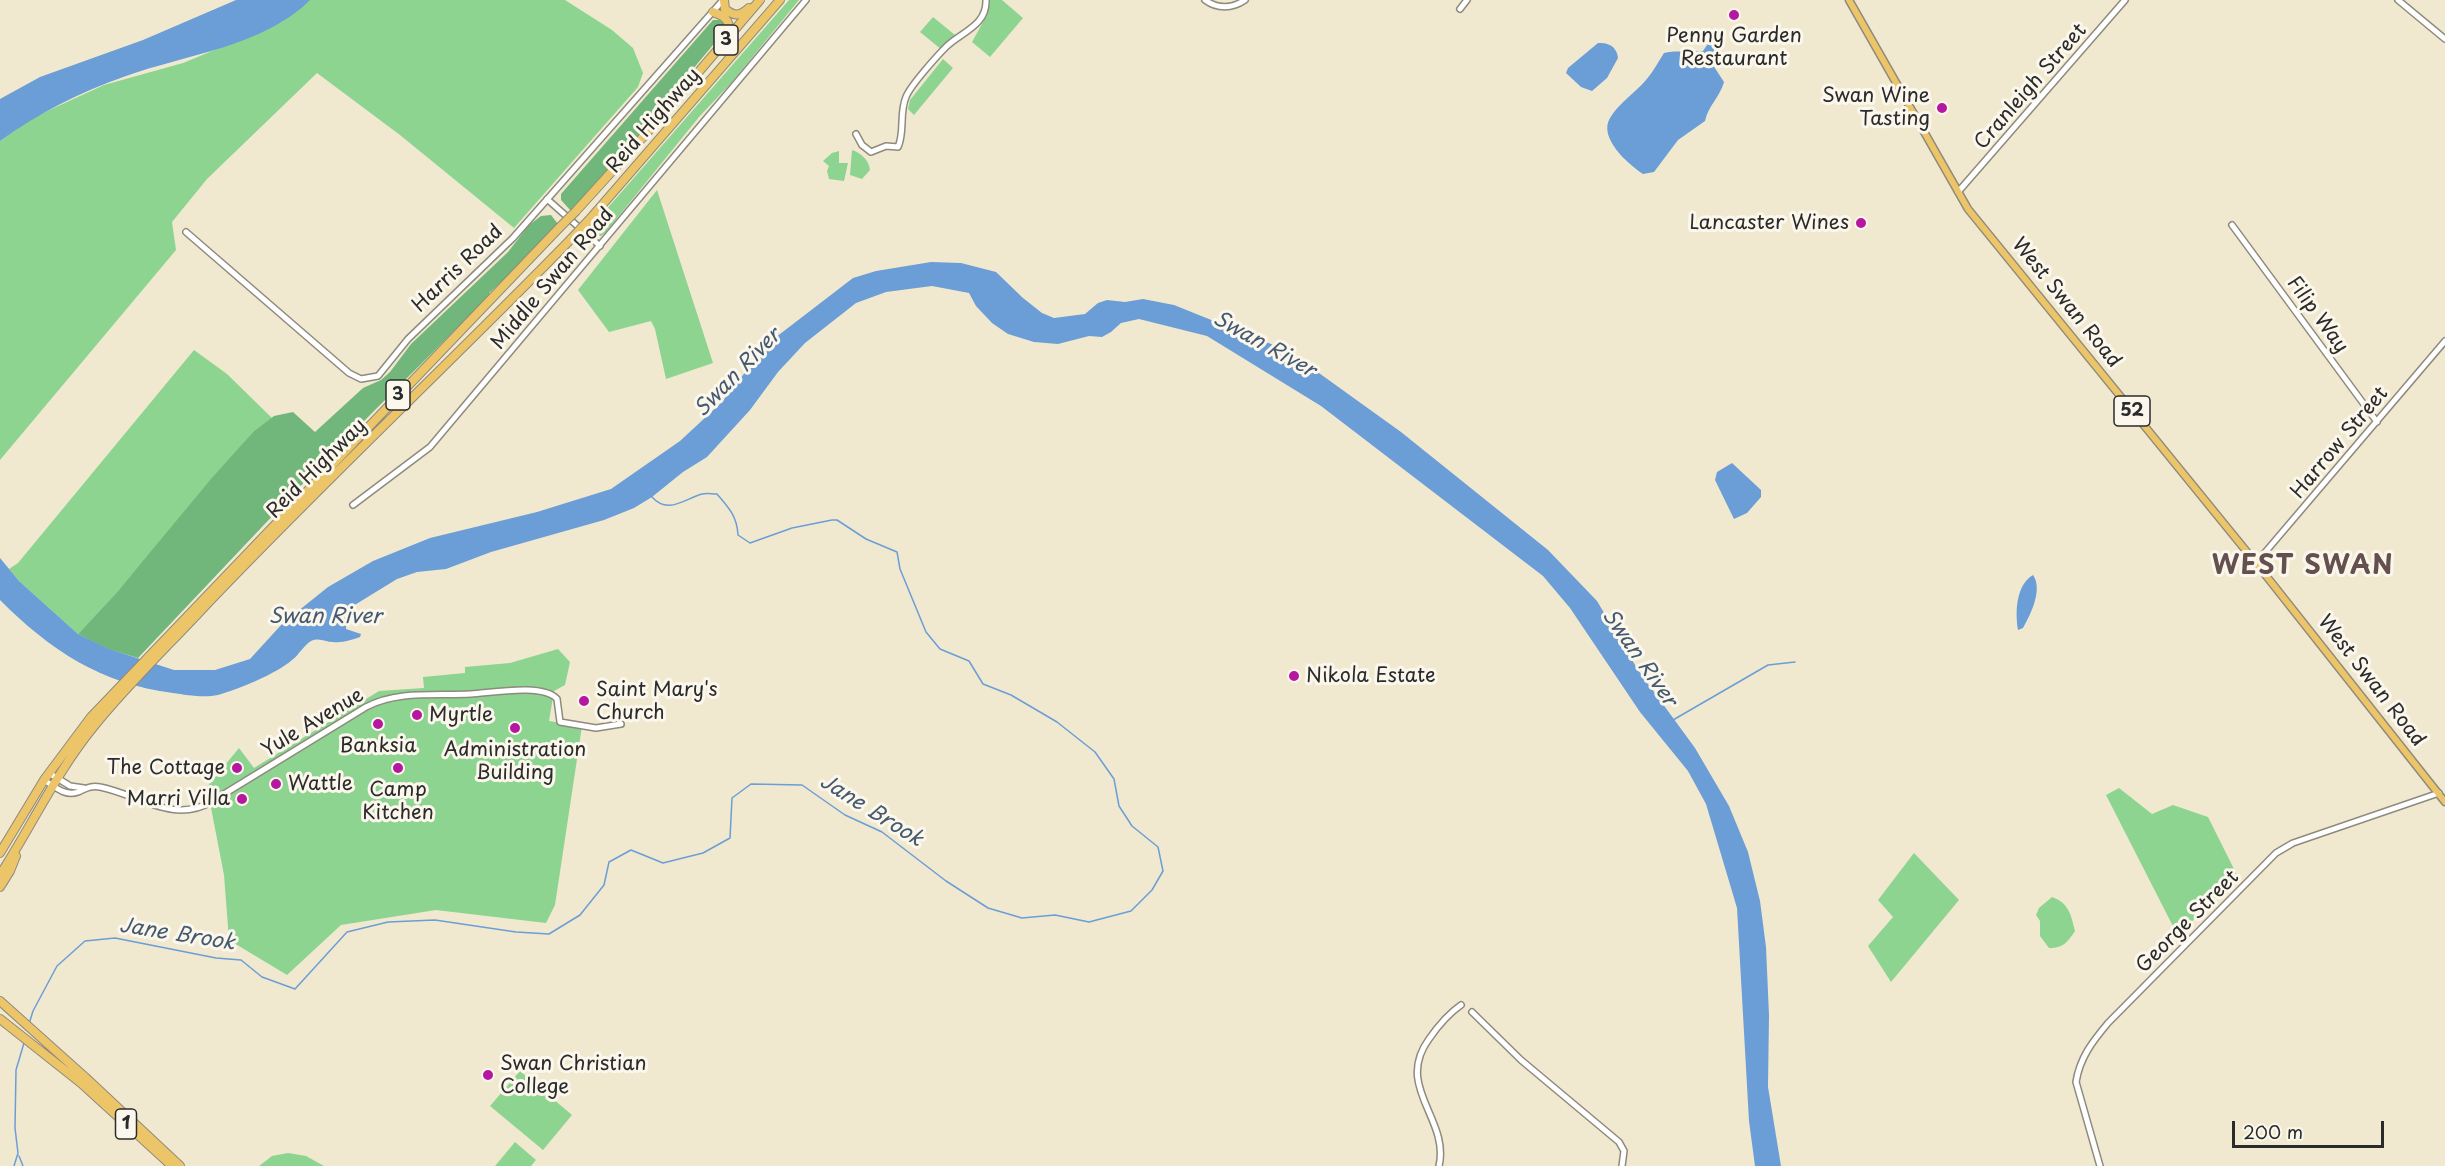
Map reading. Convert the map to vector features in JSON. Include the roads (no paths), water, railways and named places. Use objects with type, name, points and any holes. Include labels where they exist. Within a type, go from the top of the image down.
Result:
[{"type":"highway","points":[[723,0],[725,9],[735,15],[740,15],[758,0]]},
{"type":"highway","name":"Reid Highway","points":[[0,853],[46,776],[91,717],[120,690],[576,211],[693,81],[758,0]]},
{"type":"highway","name":"Reid Highway","points":[[239,565],[496,316],[572,238],[780,0]]},
{"type":"highway","points":[[693,81],[729,26],[724,17],[713,12]]},
{"type":"highway","name":"Reid Highway","points":[[0,874],[22,841],[55,781],[120,690]]},
{"type":"highway","points":[[0,887],[10,871],[22,841]]},
{"type":"highway","name":"1","points":[[0,1001],[180,1166]]},
{"type":"highway","name":"1","points":[[0,1019],[81,1083],[172,1166]]},
{"type":"main road","name":"West Swan Road","points":[[1849,0],[1958,192],[1980,224],[2256,563],[2445,802]]},
{"type":"street","name":"Harris Road","points":[[186,232],[349,374],[361,379],[378,376],[408,339],[513,238],[723,0]]},
{"type":"street","name":"Middle Swan Road","points":[[353,505],[430,447],[806,0]]},
{"type":"street","points":[[855,134],[862,145],[871,152],[886,146],[898,147],[906,97],[946,47],[964,36],[982,17],[986,0]]},
{"type":"street","points":[[1205,0],[1221,8],[1238,5],[1245,0]]},
{"type":"street","points":[[1460,9],[1467,0]]},
{"type":"street","name":"Cranleigh Street","points":[[1958,192],[2125,0]]},
{"type":"street","points":[[2398,0],[2445,39]]},
{"type":"street","points":[[547,199],[600,246]]},
{"type":"street","name":"Filip Way","points":[[2232,225],[2377,422]]},
{"type":"street","name":"Harrow Street","points":[[2256,563],[2445,341]]},
{"type":"street","name":"Yule Avenue","points":[[46,776],[70,786],[100,787],[172,810],[195,810],[369,705],[384,699],[488,692],[544,692],[554,696],[558,702],[560,722],[596,728],[621,724]]},
{"type":"street","name":"Yule Avenue","points":[[55,781],[60,790],[71,793],[84,788]]},
{"type":"street","name":"George Street","points":[[2100,1166],[2076,1082],[2079,1068],[2089,1046],[2108,1023],[2276,853],[2293,843],[2439,793]]},
{"type":"street","points":[[1439,1166],[1442,1154],[1440,1141],[1420,1093],[1417,1064],[1423,1047],[1433,1033],[1451,1012],[1461,1005]]},
{"type":"street","points":[[1472,1012],[1521,1060],[1619,1142],[1624,1151],[1622,1166]]},
{"type":"water","points":[[236,0],[310,0],[292,16],[247,39],[126,76],[92,89],[45,112],[0,141],[0,99],[40,77],[143,40]]},
{"type":"water","points":[[1709,42],[1715,47],[1711,62],[1724,82],[1720,92],[1705,121],[1678,140],[1654,172],[1643,174],[1616,150],[1611,142],[1607,126],[1610,118],[1646,80],[1664,53],[1703,51]]},
{"type":"water","points":[[1598,43],[1612,46],[1618,58],[1607,78],[1592,91],[1581,87],[1566,73],[1568,68]]},
{"type":"water","name":"Swan River","points":[[931,262],[961,263],[996,272],[1023,298],[1042,313],[1054,318],[1085,314],[1098,303],[1107,300],[1125,302],[1143,299],[1174,305],[1276,346],[1305,363],[1401,432],[1548,550],[1597,601],[1638,670],[1695,748],[1729,806],[1748,852],[1760,901],[1766,947],[1769,1015],[1768,1087],[1781,1166],[1755,1166],[1749,1121],[1737,908],[1706,804],[1688,771],[1640,712],[1570,608],[1543,576],[1321,406],[1207,336],[1139,319],[1121,323],[1102,337],[1089,336],[1058,344],[1034,342],[1008,334],[992,323],[976,306],[969,293],[932,286],[886,292],[856,303],[805,343],[778,372],[750,410],[707,457],[634,508],[604,520],[491,552],[446,569],[417,572],[397,579],[353,606],[347,614],[346,629],[361,634],[360,637],[340,642],[311,641],[277,671],[218,695],[178,694],[123,682],[100,673],[58,649],[0,600],[0,558],[19,581],[78,634],[109,649],[174,670],[215,670],[250,659],[282,624],[328,587],[373,561],[430,538],[537,512],[611,489],[680,441],[722,402],[767,344],[853,278],[876,271]]},
{"type":"water","points":[[1732,463],[1761,490],[1761,497],[1747,513],[1734,519],[1715,480],[1717,472]]},
{"type":"water","points":[[2033,575],[2037,587],[2035,601],[2023,628],[2018,630],[2017,607],[2020,592],[2027,579]]},
{"type":"waterway","name":"Jane Brook","points":[[29,1024],[33,1011],[57,966],[85,941],[115,938],[216,958],[241,960],[262,977],[295,989],[347,932],[388,922],[435,920],[516,932],[549,934],[580,915],[604,885],[609,862],[631,850],[663,863],[703,853],[730,838],[732,798],[751,784],[802,785],[845,815],[882,832],[946,881],[988,908],[1022,918],[1055,915],[1089,922],[1131,911],[1152,890],[1163,871],[1158,847],[1132,826],[1119,806],[1114,779],[1095,752],[1057,722],[1011,695],[983,684],[969,661],[940,649],[926,632],[900,569],[897,552],[866,539],[837,520],[792,528],[750,543],[738,535],[734,517],[717,494],[702,494],[670,505],[664,505],[652,497]]},
{"type":"waterway","points":[[1673,720],[1768,665],[1795,662]]},
{"type":"waterway","name":"Jane Brook","points":[[14,1166],[18,1153],[15,1128],[16,1070],[24,1043]]},
{"type":"waterway","points":[[19,1156],[23,1166]]},
{"type":"place","name":"Penny Garden Restaurant","points":[[1734,15]]},
{"type":"place","name":"Swan Wine Tasting","points":[[1942,108]]},
{"type":"place","name":"Lancaster Wines","points":[[1861,223]]},
{"type":"place","name":"Nikola Estate","points":[[1294,676]]},
{"type":"place","name":"Saint Mary's Church","points":[[584,701]]},
{"type":"place","name":"Myrtle","points":[[417,715]]},
{"type":"place","name":"Banksia","points":[[378,724]]},
{"type":"place","name":"Administration Building","points":[[515,728]]},
{"type":"place","name":"The Cottage","points":[[237,768]]},
{"type":"place","name":"Camp Kitchen","points":[[398,768]]},
{"type":"place","name":"Wattle","points":[[276,784]]},
{"type":"place","name":"Marri Villa","points":[[242,799]]},
{"type":"place","name":"Swan Christian College","points":[[488,1075]]},
{"type":"district","name":"WEST SWAN","points":[[2303,567]]}]
